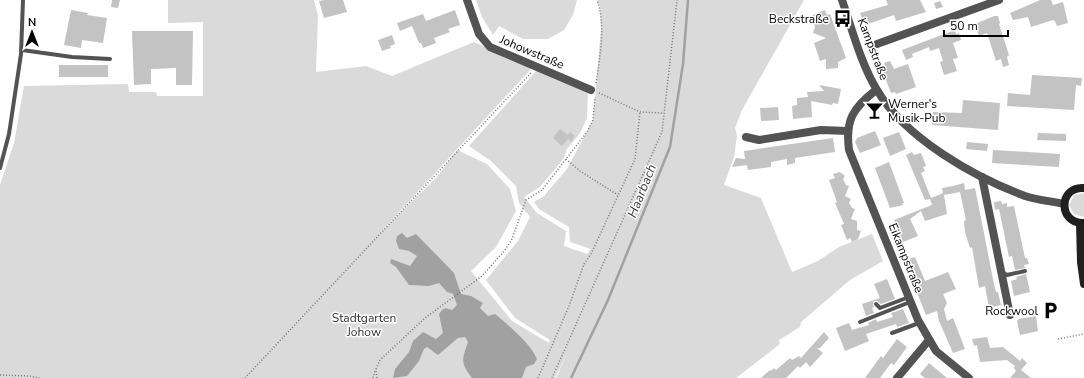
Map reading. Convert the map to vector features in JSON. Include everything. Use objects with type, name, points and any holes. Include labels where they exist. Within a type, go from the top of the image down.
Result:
[{"type":"street","name":"Johowstraße","points":[[467,0],[479,34],[490,47],[536,68],[594,91]]},
{"type":"street","name":"Kampstraße","points":[[842,0],[876,90],[885,104],[910,129],[952,160],[982,177],[1027,196],[1064,204]]},
{"type":"street","points":[[877,44],[999,0]]},
{"type":"street","name":"Eikampstraße","points":[[876,90],[858,104],[852,115],[848,131],[849,150],[919,323],[936,350],[969,378]]},
{"type":"street","points":[[746,137],[759,140],[821,130],[848,131]]},
{"type":"street","points":[[982,177],[1010,315]]},
{"type":"street","points":[[1084,179],[1083,188],[1071,191],[1066,197],[1064,204],[1065,211],[1069,218],[1082,223],[1081,262],[1084,284]]},
{"type":"street","points":[[897,378],[929,340]]},
{"type":"lane","points":[[0,168],[9,134],[22,50],[23,0]]},
{"type":"lane","points":[[22,50],[72,57],[110,59]]},
{"type":"lane","points":[[1002,272],[1007,275],[1025,271]]},
{"type":"lane","points":[[876,304],[880,308],[909,299]]},
{"type":"lane","points":[[860,322],[909,299]]},
{"type":"lane","points":[[892,333],[919,323]]},
{"type":"path","points":[[373,378],[380,360],[384,355],[425,318],[482,276],[505,250],[512,239],[526,200],[542,190],[587,132],[593,120],[594,91],[601,29],[600,7],[597,0]]},
{"type":"path","points":[[552,378],[662,132],[663,112],[677,0]]},
{"type":"path","points":[[245,378],[536,68]]},
{"type":"path","points":[[594,91],[640,112],[663,112]]},
{"type":"path","points":[[538,378],[575,292],[584,264],[591,254],[635,159],[640,112]]},
{"type":"path","points":[[566,159],[580,171],[618,195]]},
{"type":"path","points":[[1058,339],[1084,334]]},
{"type":"path","points":[[376,369],[377,378]]},
{"type":"path","points":[[0,375],[40,378]]},
{"type":"green space","name":"Stadtgarten Johow","points":[[168,0],[314,0],[318,15],[316,72],[366,66],[392,76],[474,42],[532,68],[378,235],[437,177],[457,150],[487,164],[510,189],[516,211],[496,247],[471,271],[512,321],[549,343],[550,340],[515,318],[486,280],[518,241],[530,217],[519,203],[516,186],[491,161],[469,146],[537,70],[588,93],[587,118],[580,133],[567,149],[564,158],[540,187],[524,197],[537,213],[566,231],[564,246],[587,254],[591,249],[570,242],[569,227],[539,209],[534,202],[544,196],[567,169],[593,120],[601,29],[600,7],[597,0],[804,0],[742,110],[735,128],[737,136],[734,157],[724,185],[761,198],[792,272],[818,261],[839,247],[872,234],[883,261],[850,280],[801,322],[800,327],[779,340],[780,344],[736,378],[556,378],[568,351],[555,378],[0,378],[0,185],[14,143],[24,86],[128,84],[129,92],[156,92],[157,96],[203,96],[203,22],[168,23]]},
{"type":"green space","points":[[476,0],[577,0],[573,15],[564,30],[548,39],[523,39],[499,26],[493,35],[482,17]]},
{"type":"green space","points":[[1084,193],[1084,217],[1074,214],[1069,205],[1074,195]]},
{"type":"shaded area","points":[[402,233],[407,238],[416,234],[454,273],[461,294],[471,296],[483,303],[480,308],[488,316],[495,314],[518,335],[534,353],[537,359],[534,364],[526,367],[522,378],[472,378],[465,368],[463,361],[468,342],[465,337],[458,338],[438,355],[427,347],[424,349],[419,361],[407,376],[393,378],[395,369],[409,352],[413,341],[423,332],[436,339],[443,333],[439,314],[446,308],[452,310],[457,305],[453,294],[447,292],[439,283],[429,286],[409,285],[396,267],[390,263],[391,259],[410,266],[417,256],[409,251],[399,249],[396,241],[397,236]]},
{"type":"building","points":[[112,0],[120,0],[118,8],[111,7]]},
{"type":"building","points":[[343,0],[347,12],[324,18],[319,1]]},
{"type":"building","points":[[886,0],[920,0],[926,12],[896,21],[894,15],[865,25],[860,13],[888,5]]},
{"type":"building","points":[[1040,0],[1051,0],[1053,5],[1063,2],[1068,23],[1057,26],[1053,20],[1031,27],[1028,17],[1013,20],[1010,13]]},
{"type":"building","points":[[940,1],[943,7],[936,9],[934,3]]},
{"type":"building","points":[[71,10],[88,13],[87,15],[107,18],[103,43],[82,40],[81,48],[64,45]]},
{"type":"building","points":[[455,10],[460,25],[448,29],[450,32],[434,38],[436,43],[423,48],[421,43],[419,43],[412,26],[400,31],[397,23],[423,14],[426,21]]},
{"type":"building","points":[[825,10],[827,15],[830,14],[846,58],[838,62],[838,68],[826,69],[826,59],[820,61],[814,43],[826,38],[813,33],[815,27],[811,16]]},
{"type":"building","points":[[994,16],[998,16],[999,24],[1009,55],[1007,57],[1009,65],[1003,67],[1001,59],[996,61],[987,33],[979,36],[975,24]]},
{"type":"building","points":[[955,30],[956,34],[959,33],[961,40],[953,43],[958,58],[953,59],[957,71],[944,75],[940,62],[943,61],[939,48],[930,51],[929,47],[912,54],[913,57],[906,60],[902,50]]},
{"type":"building","points":[[132,31],[193,31],[192,85],[176,85],[176,68],[151,69],[151,84],[134,85]]},
{"type":"building","points":[[392,35],[395,44],[390,46],[391,48],[382,51],[378,40]]},
{"type":"building","points":[[890,61],[894,69],[908,64],[916,87],[896,94],[895,92],[891,93],[881,67],[885,66],[884,63]]},
{"type":"building","points":[[59,65],[108,65],[108,77],[59,77]]},
{"type":"building","points":[[1032,75],[1082,78],[1081,86],[1076,85],[1074,110],[1007,106],[1008,93],[1030,95]]},
{"type":"building","points":[[819,85],[841,89],[838,104],[833,103],[832,105],[811,101],[812,117],[793,119],[792,106],[797,105],[797,98],[808,97],[807,92],[824,91]]},
{"type":"building","points":[[963,100],[1000,103],[998,130],[932,125],[933,112],[962,113]]},
{"type":"building","points":[[778,107],[779,120],[761,121],[760,108]]},
{"type":"building","points":[[560,129],[568,135],[570,132],[575,136],[571,142],[568,139],[562,146],[553,138]]},
{"type":"building","points":[[875,131],[881,145],[860,153],[855,142],[857,138]]},
{"type":"building","points":[[899,132],[906,149],[890,156],[883,138]]},
{"type":"building","points":[[1038,133],[1066,134],[1066,141],[1037,140]]},
{"type":"building","points":[[833,138],[835,152],[795,158],[795,163],[787,165],[787,159],[771,162],[771,167],[748,170],[747,165],[732,167],[736,158],[745,159],[744,151]]},
{"type":"building","points":[[967,142],[988,144],[987,151],[966,149]]},
{"type":"building","points":[[993,150],[1060,154],[1059,167],[992,163]]},
{"type":"building","points":[[912,152],[914,155],[921,153],[926,166],[923,167],[925,171],[921,173],[931,198],[943,193],[942,188],[964,183],[965,190],[975,188],[994,284],[996,292],[998,292],[1001,305],[989,308],[985,286],[979,288],[972,247],[970,248],[965,232],[964,221],[966,220],[960,192],[944,195],[947,214],[925,221],[921,211],[910,219],[918,236],[903,242],[894,220],[932,205],[930,199],[925,200],[906,155]]},
{"type":"building","points":[[889,162],[904,203],[902,203],[903,205],[890,208],[875,168]]},
{"type":"building","points":[[840,172],[845,176],[843,179],[846,185],[849,186],[845,196],[851,199],[849,203],[852,208],[855,209],[851,219],[857,221],[857,230],[861,231],[858,239],[852,242],[850,238],[847,240],[841,225],[844,224],[835,203],[837,202],[829,180],[835,178],[833,174]]},
{"type":"building","points":[[1001,201],[1002,204],[1007,203],[1007,207],[1014,206],[1025,258],[1027,258],[1029,264],[1024,265],[1025,268],[1015,270],[1012,256],[1009,257],[999,209],[995,210],[994,202]]},
{"type":"building","points":[[915,257],[925,281],[948,272],[956,289],[943,294],[947,303],[944,309],[947,321],[953,318],[965,349],[953,353],[939,321],[937,311],[926,315],[904,261]]},
{"type":"building","points":[[1026,274],[1030,292],[1014,296],[1011,281],[1017,279],[1016,277]]},
{"type":"building","points":[[887,279],[895,299],[881,304],[874,301],[874,307],[872,308],[874,313],[866,316],[862,304],[880,298],[874,284]]},
{"type":"building","points":[[903,309],[909,323],[897,327],[896,324],[866,334],[869,341],[845,351],[836,328],[849,323],[852,330],[869,325],[868,323],[876,319],[877,322],[893,317],[891,313]]},
{"type":"building","points":[[1036,316],[1038,331],[1020,335],[1017,321],[1019,319]]},
{"type":"building","points":[[824,332],[829,338],[820,348],[817,348],[823,353],[810,367],[806,362],[800,368],[798,366],[786,378],[761,378],[770,370],[771,371],[774,368],[776,370],[790,358],[792,360],[799,356],[801,358]]},
{"type":"building","points":[[987,337],[990,348],[1003,347],[1020,361],[1022,358],[1027,363],[1021,370],[1031,378],[1010,378],[1016,371],[1014,368],[1015,366],[1007,360],[980,362],[977,345],[974,346],[972,339]]},
{"type":"building","points":[[897,339],[907,347],[894,365],[891,363],[880,378],[865,378],[881,356],[883,358]]},
{"type":"building","points":[[929,363],[947,378],[925,378],[920,374]]},
{"type":"waterway","name":"Haarbach","points":[[571,378],[608,300],[670,147],[683,64],[688,0]]},
{"type":"place","name":"Beckstraße","points":[[842,19]]},
{"type":"place","name":"Werner's Musik-Pub","points":[[875,111]]},
{"type":"place","name":"Rockwool","points":[[1051,311]]}]
